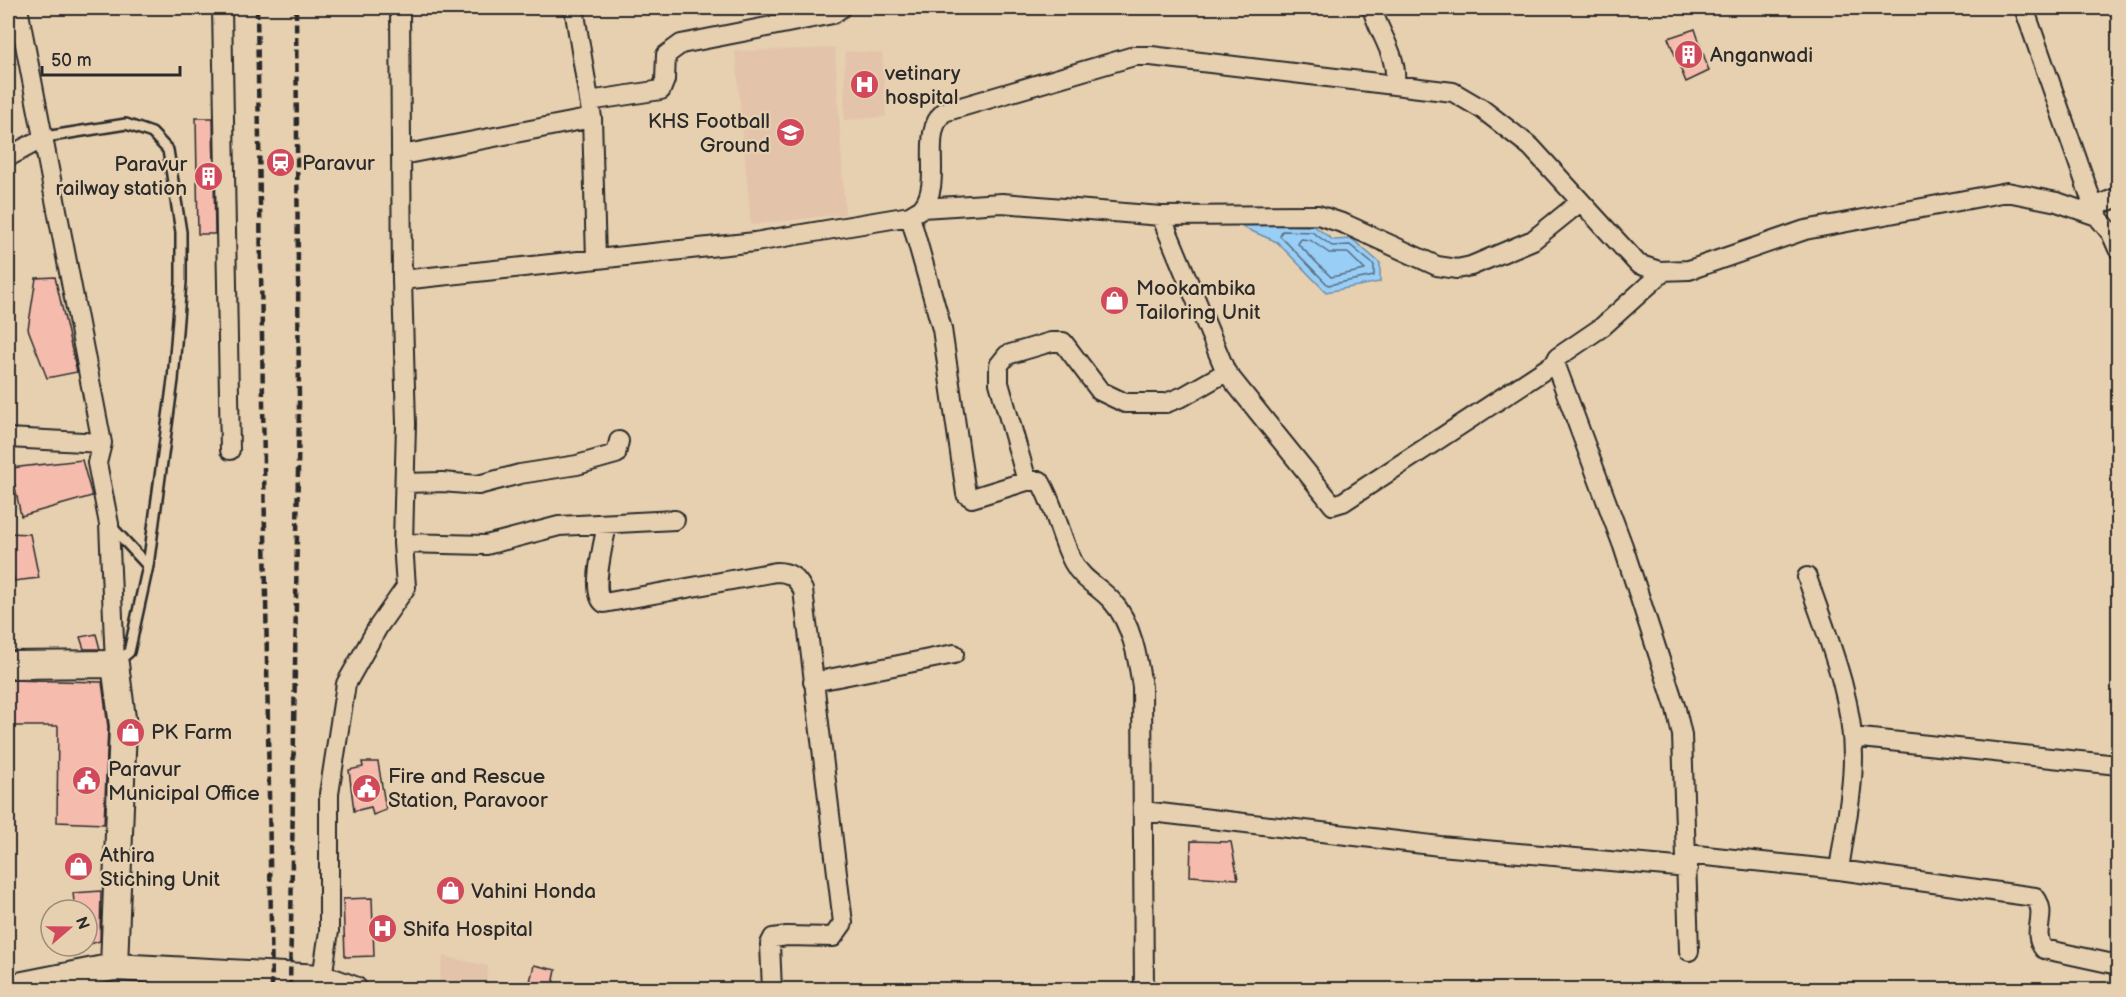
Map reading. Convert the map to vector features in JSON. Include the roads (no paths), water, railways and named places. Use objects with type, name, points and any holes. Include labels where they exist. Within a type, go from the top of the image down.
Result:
[{"type":"street","points":[[18,8],[45,137],[102,443],[97,463],[109,524],[115,664],[123,726],[114,967]]},
{"type":"street","points":[[222,8],[230,450]]},
{"type":"street","points":[[322,978],[329,931],[329,794],[346,684],[378,627],[406,587],[403,543],[405,483],[400,8]]},
{"type":"street","points":[[574,8],[591,110],[596,259]]},
{"type":"street","points":[[402,155],[591,110],[661,90],[665,80],[666,55],[681,44],[833,14],[841,8]]},
{"type":"street","points":[[1374,8],[1378,27],[1389,45],[1396,72],[1395,84]]},
{"type":"street","points":[[2024,8],[2096,212],[2111,233],[2118,249]]},
{"type":"street","points":[[1144,990],[1142,687],[1134,645],[1120,612],[1111,599],[1089,584],[1076,568],[1043,485],[1036,480],[1027,481],[972,498],[966,494],[942,329],[916,212],[928,195],[934,132],[944,112],[1134,56],[1151,56],[1453,92],[1482,109],[1531,147],[1638,264],[1664,271],[1689,270],[1805,230],[2007,192],[2096,212]]},
{"type":"street","points":[[8,157],[45,137]]},
{"type":"street","points":[[2096,212],[2118,196]]},
{"type":"street","points":[[402,280],[755,242],[916,212],[1002,203],[1161,216],[1318,215],[1345,224],[1437,267],[1457,269],[1482,262],[1533,240],[1580,202]]},
{"type":"street","points":[[1161,216],[1226,372],[1332,505],[1343,502],[1555,363],[1558,357],[1629,305],[1664,271]]},
{"type":"street","points":[[1027,481],[999,383],[999,365],[1007,355],[1051,342],[1063,342],[1100,391],[1125,403],[1166,403],[1184,396],[1226,372]]},
{"type":"street","points":[[1555,363],[1626,557],[1676,709],[1682,735],[1688,861],[1689,951]]},
{"type":"street","points":[[8,438],[102,443]]},
{"type":"street","points":[[405,483],[442,482],[478,485],[520,474],[577,465],[616,454],[619,441]]},
{"type":"street","points":[[403,543],[486,545],[559,526],[675,520]]},
{"type":"street","points":[[607,525],[597,590],[600,600],[604,603],[776,572],[793,576],[803,590],[843,923],[833,936],[773,938],[770,944],[772,990]]},
{"type":"street","points":[[1807,577],[1836,666],[1852,737],[1852,770],[1839,870]]},
{"type":"street","points":[[813,682],[954,654]]},
{"type":"street","points":[[8,665],[115,664]]},
{"type":"street","points":[[1852,737],[2118,765]]},
{"type":"street","points":[[1143,811],[1440,846],[1839,870],[2035,897],[2041,904],[2042,915],[2037,933],[2038,943],[2044,950],[2118,965]]},
{"type":"street","points":[[8,988],[114,967],[322,978],[354,990]]},
{"type":"lane","points":[[45,137],[126,124],[152,133],[168,150],[181,232],[181,282],[173,380],[148,566],[129,652],[115,664]]},
{"type":"lane","points":[[109,524],[148,566]]},
{"type":"water","points":[[1235,224],[1314,226],[1333,240],[1352,239],[1380,263],[1380,282],[1326,292],[1277,242]]},
{"type":"railway","points":[[257,8],[272,990]]},
{"type":"railway","points":[[290,990],[299,405],[296,8]]},
{"type":"place","name":"Anganwadi","points":[[1689,55]]},
{"type":"place","name":"vetinary hospital","points":[[864,85]]},
{"type":"place","name":"KHS Football Ground","points":[[791,133]]},
{"type":"place","name":"Paravur","points":[[281,163]]},
{"type":"place","name":"Paravur railway station","points":[[208,176]]},
{"type":"place","name":"Mookambika Tailoring Unit","points":[[1115,300]]},
{"type":"place","name":"PK Farm","points":[[130,732]]},
{"type":"place","name":"Paravur Municipal Office","points":[[87,781]]},
{"type":"place","name":"Fire and Rescue Station, Paravoor","points":[[367,788]]},
{"type":"place","name":"Athira Stiching Unit","points":[[79,867]]},
{"type":"place","name":"Vahini Honda","points":[[450,891]]},
{"type":"place","name":"Shifa Hospital","points":[[382,929]]}]
